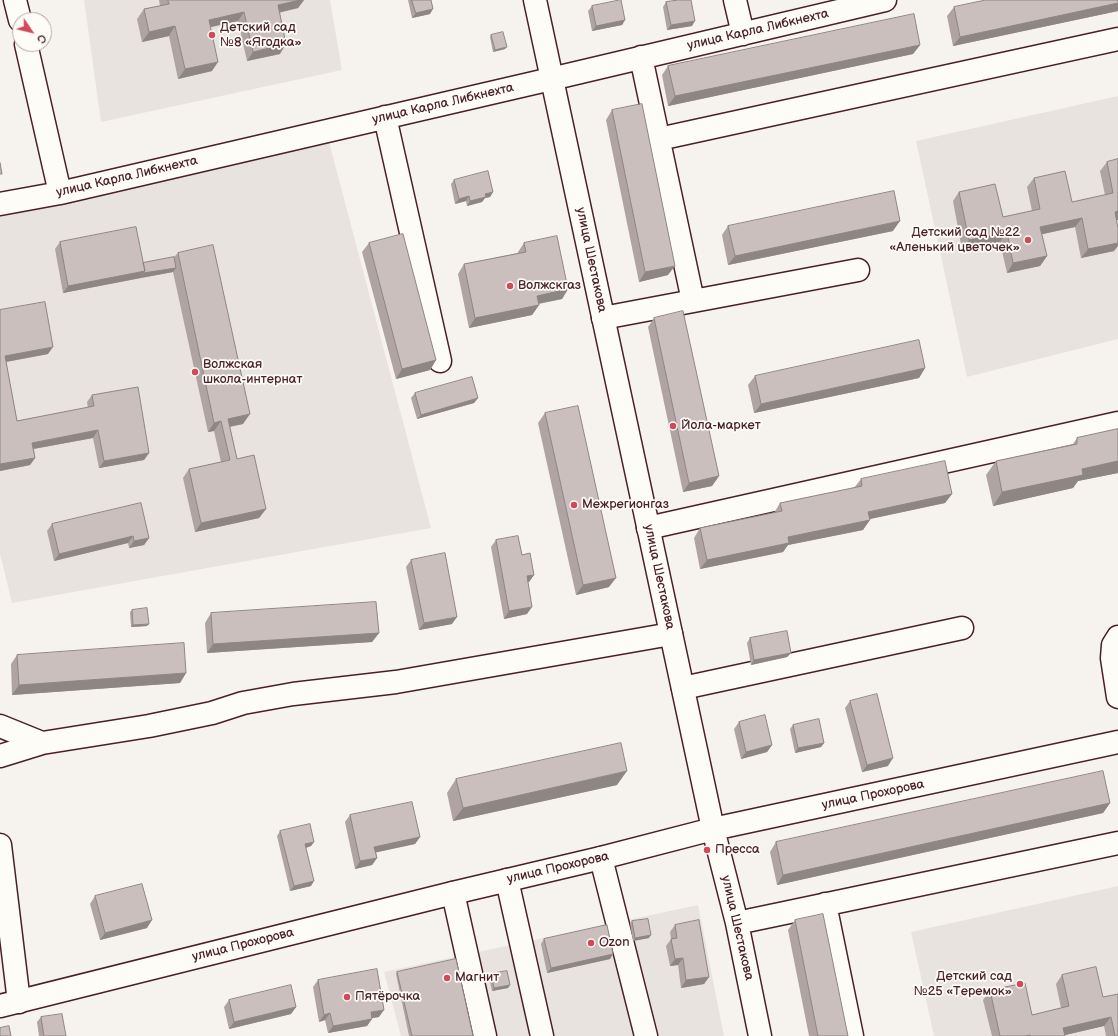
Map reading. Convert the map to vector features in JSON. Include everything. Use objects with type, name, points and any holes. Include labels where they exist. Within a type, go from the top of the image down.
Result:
[{"type":"street","points":[[16,0],[18,12]]},
{"type":"street","name":"улица Шестакова","points":[[535,0],[713,829],[737,923],[760,1036]]},
{"type":"street","points":[[735,0],[743,34]]},
{"type":"street","name":"улица Карла Либкнехта","points":[[0,204],[60,193],[885,0]]},
{"type":"street","points":[[659,139],[1118,39]]},
{"type":"street","points":[[28,52],[60,193]]},
{"type":"street","points":[[641,57],[692,301]]},
{"type":"street","points":[[385,117],[440,361]]},
{"type":"street","points":[[603,318],[858,270]]},
{"type":"street","points":[[648,528],[1118,423]]},
{"type":"street","points":[[683,688],[962,628]]},
{"type":"street","points":[[0,756],[42,744],[149,726],[212,713],[243,703],[293,694],[396,682],[671,634]]},
{"type":"street","points":[[1118,637],[1113,645],[1112,658],[1118,696]]},
{"type":"street","points":[[0,726],[42,744]]},
{"type":"street","name":"улица Прохорова","points":[[9,1004],[453,892],[601,858],[713,829],[1118,742]]},
{"type":"street","points":[[737,923],[1118,843]]},
{"type":"street","points":[[0,845],[9,1004]]},
{"type":"street","points":[[601,858],[646,1036]]},
{"type":"street","points":[[507,880],[542,1036]]},
{"type":"street","points":[[453,892],[485,1036]]},
{"type":"street","points":[[825,904],[852,1036]]},
{"type":"shaded area","name":"Детский сад №8 «Ягодка»","points":[[84,0],[330,0],[342,70],[101,122]]},
{"type":"shaded area","name":"Детский сад №22 «Аленький цветочек»","points":[[1118,96],[1118,339],[967,377],[916,141]]},
{"type":"shaded area","name":"Волжская школа-интернат","points":[[328,138],[431,528],[12,603],[0,554],[0,217]]},
{"type":"shaded area","name":"Детский сад №25 «Теремок»","points":[[1118,886],[1118,1036],[934,1036],[911,932]]},
{"type":"shaded area","points":[[698,905],[724,1036],[401,1036],[384,972]]},
{"type":"building","points":[[168,0],[300,0],[278,5],[286,44],[253,52],[244,12],[209,20],[218,62],[185,69],[175,26],[149,32],[144,9],[169,4]]},
{"type":"building","points":[[412,0],[431,0],[433,9],[416,13]]},
{"type":"building","points":[[621,0],[625,20],[596,26],[592,6]]},
{"type":"building","points":[[691,0],[695,21],[671,25],[666,2]]},
{"type":"building","points":[[986,0],[1118,0],[1118,3],[960,37],[954,7]]},
{"type":"building","points":[[914,14],[920,45],[675,96],[668,66]]},
{"type":"building","points":[[503,32],[507,47],[495,50],[491,35]]},
{"type":"building","points":[[642,104],[675,266],[645,272],[612,110]]},
{"type":"building","points":[[1118,159],[1118,211],[1115,212],[1118,228],[1118,243],[1088,249],[1082,218],[1040,227],[1047,256],[1013,263],[1007,232],[969,240],[959,192],[995,184],[1003,217],[1040,209],[1034,178],[1065,171],[1072,202],[1113,193],[1107,162]]},
{"type":"building","points":[[0,163],[2,174],[0,174]]},
{"type":"building","points":[[488,171],[493,192],[485,194],[486,197],[470,201],[469,196],[459,199],[454,180]]},
{"type":"building","points":[[894,191],[900,221],[735,256],[728,226]]},
{"type":"building","points":[[136,227],[145,271],[68,286],[60,242]]},
{"type":"building","points":[[403,234],[436,360],[402,369],[369,243]]},
{"type":"building","name":"Волжскгаз","points":[[557,236],[568,289],[537,296],[539,305],[475,318],[464,264],[526,252],[524,243]]},
{"type":"building","points":[[213,245],[250,414],[228,419],[237,459],[254,455],[266,509],[201,523],[189,469],[230,460],[221,421],[214,423],[178,253]]},
{"type":"building","points":[[174,257],[176,268],[143,273],[145,271],[143,263]]},
{"type":"building","points":[[45,302],[53,347],[5,356],[17,421],[94,406],[92,395],[138,387],[149,453],[104,461],[98,430],[32,443],[35,458],[0,464],[0,310]]},
{"type":"building","points":[[683,311],[719,476],[689,483],[654,318]]},
{"type":"building","points":[[919,340],[925,368],[761,404],[755,376]]},
{"type":"building","points":[[472,377],[478,398],[421,415],[415,393]]},
{"type":"building","name":"Межрегионгаз","points":[[578,406],[616,578],[583,585],[545,413]]},
{"type":"building","points":[[1118,429],[1118,461],[1082,469],[1083,475],[1002,492],[996,461],[1077,444],[1077,438]]},
{"type":"building","points":[[945,461],[952,494],[868,512],[870,520],[788,537],[789,543],[707,560],[700,528],[782,511],[780,503],[862,486],[861,479]]},
{"type":"building","points":[[141,503],[149,538],[134,541],[133,536],[59,554],[52,524]]},
{"type":"building","points":[[518,536],[522,555],[530,553],[534,575],[527,576],[532,607],[509,611],[496,540]]},
{"type":"building","points":[[445,553],[457,617],[424,623],[411,560]]},
{"type":"building","points":[[376,602],[379,633],[213,644],[211,613]]},
{"type":"building","points":[[147,608],[149,624],[133,625],[132,610]]},
{"type":"building","points":[[787,631],[791,653],[754,660],[750,638]]},
{"type":"building","points":[[184,643],[186,673],[19,685],[17,655]]},
{"type":"building","points":[[877,694],[893,758],[867,765],[850,701]]},
{"type":"building","points":[[765,715],[772,745],[746,752],[739,722]]},
{"type":"building","points":[[819,719],[824,743],[798,748],[793,725]]},
{"type":"building","points":[[621,743],[627,771],[463,808],[456,779]]},
{"type":"building","points":[[1103,771],[1110,803],[783,875],[776,842]]},
{"type":"building","points":[[412,802],[420,837],[374,847],[377,858],[360,861],[350,815]]},
{"type":"building","points":[[310,824],[314,842],[305,844],[314,881],[294,886],[280,831]]},
{"type":"building","points":[[142,884],[152,920],[105,933],[95,896]]},
{"type":"building","points":[[823,914],[848,1036],[818,1036],[795,920]]},
{"type":"building","points":[[648,919],[651,935],[635,938],[632,921]]},
{"type":"building","points":[[699,920],[709,977],[686,980],[683,958],[675,959],[671,939],[677,938],[675,925]]},
{"type":"building","points":[[607,925],[613,954],[551,968],[544,939]]},
{"type":"building","points":[[456,959],[473,1036],[412,1036],[397,972]]},
{"type":"building","points":[[1096,967],[1103,997],[1118,994],[1118,1036],[1115,1036],[1111,1017],[1063,1028],[1065,1036],[1000,1036],[990,990],[1025,983],[1032,1015],[1069,1006],[1062,975]]},
{"type":"building","points":[[377,969],[384,1010],[371,1012],[372,1019],[333,1026],[330,1013],[324,1015],[318,980]]},
{"type":"building","points":[[507,971],[510,985],[494,988],[491,974]]},
{"type":"building","points":[[291,985],[296,1007],[234,1022],[229,1000]]},
{"type":"building","points":[[62,1014],[66,1036],[44,1036],[41,1017]]},
{"type":"building","points":[[9,1026],[11,1036],[0,1036],[0,1028]]},
{"type":"place","name":"Детский сад №8 «Ягодка»","points":[[212,35]]},
{"type":"place","name":"Детский сад №22 «Аленький цветочек»","points":[[1028,240]]},
{"type":"place","name":"Волжскгаз","points":[[510,286]]},
{"type":"place","name":"Волжская школа-интернат","points":[[195,372]]},
{"type":"place","name":"Йола-маркет","points":[[673,426]]},
{"type":"place","name":"Межрегионгаз","points":[[574,505]]},
{"type":"place","name":"Пресса","points":[[707,850]]},
{"type":"place","name":"Ozon","points":[[591,943]]},
{"type":"place","name":"Магнит","points":[[447,978]]},
{"type":"place","name":"Детский сад №25 «Теремок»","points":[[1020,984]]},
{"type":"place","name":"Пятёрочка","points":[[347,997]]}]
